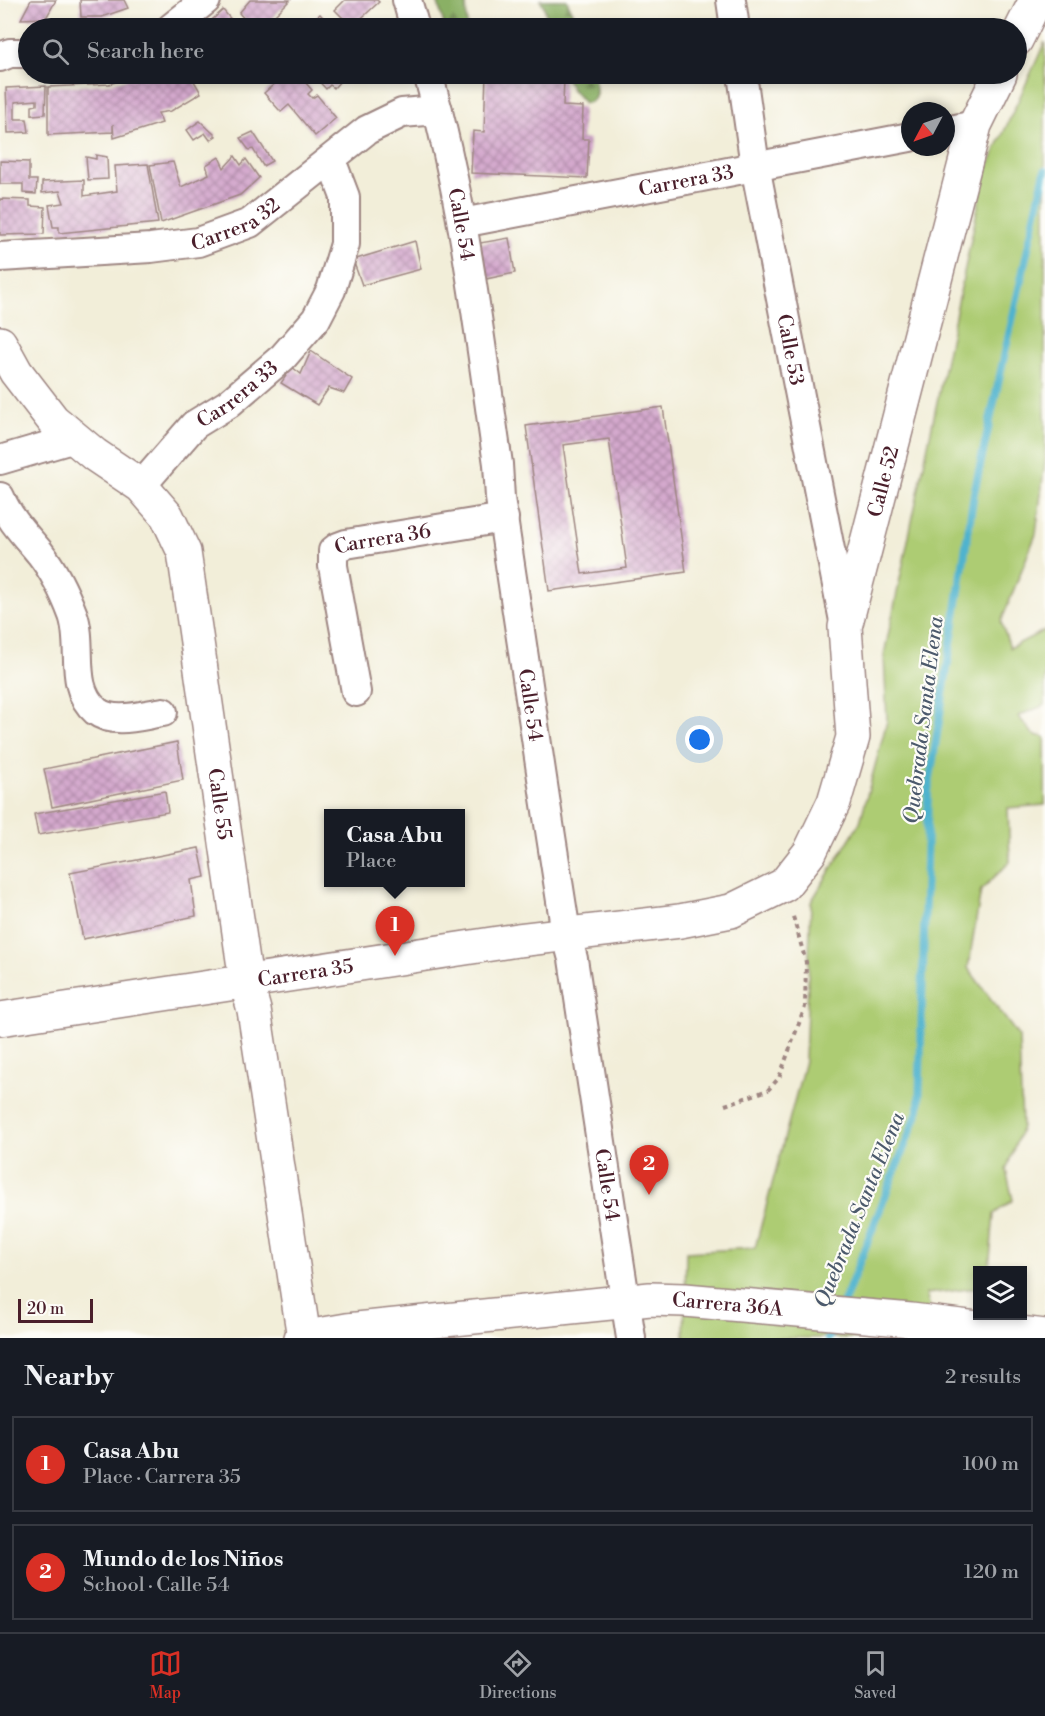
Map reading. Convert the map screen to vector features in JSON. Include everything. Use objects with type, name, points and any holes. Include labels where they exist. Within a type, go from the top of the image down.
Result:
[{"type":"street","points":[[184,18],[206,0]]},
{"type":"street","points":[[407,0],[412,18]]},
{"type":"street","points":[[731,0],[734,18]]},
{"type":"street","points":[[1027,19],[1036,0]]},
{"type":"street","name":"Calle 54","points":[[431,84],[462,223],[566,933],[573,959],[631,1338]]},
{"type":"street","name":"Calle 53","points":[[743,84],[755,166],[845,627]]},
{"type":"street","name":"Calle 52","points":[[784,885],[810,852],[834,802],[853,737],[845,627],[961,128],[993,84]]},
{"type":"street","name":"Carrera 32","points":[[0,257],[151,248],[198,242],[249,223],[368,130],[402,113],[438,110]]},
{"type":"street","name":"Carrera 33","points":[[462,223],[901,139]]},
{"type":"street","name":"Carrera 33","points":[[141,486],[194,425],[228,404],[283,357],[316,319],[331,290],[345,244],[345,197],[331,160]]},
{"type":"street","name":"Calle 55","points":[[0,343],[16,372],[52,420],[95,455],[141,486],[167,516],[184,552],[246,981],[254,1010],[303,1338]]},
{"type":"street","points":[[0,460],[75,438]]},
{"type":"street","points":[[0,497],[60,584],[74,617],[80,683],[86,700],[106,717],[121,719],[163,712]]},
{"type":"street","name":"Carrera 36","points":[[356,692],[333,566],[333,551],[346,544],[504,518]]},
{"type":"street","name":"Carrera 35","points":[[0,1019],[566,933],[680,921],[731,911],[784,885]]},
{"type":"street","name":"Carrera 36A","points":[[626,1302],[650,1299],[685,1300],[911,1320],[1045,1336]]},
{"type":"street","points":[[303,1338],[346,1330],[626,1302]]},
{"type":"path","points":[[725,1105],[768,1090],[779,1078],[805,1007],[806,962],[784,885]]},
{"type":"green space","points":[[437,0],[466,0],[467,18],[442,18]]},
{"type":"green space","points":[[540,0],[567,0],[574,18],[547,18]]},
{"type":"green space","points":[[1045,42],[1045,461],[1036,534],[1001,622],[1010,648],[1045,630],[1045,705],[1018,716],[1034,735],[1045,737],[1045,805],[1008,808],[1010,862],[981,890],[968,968],[1019,1037],[1022,1127],[1006,1170],[1013,1200],[994,1214],[989,1266],[973,1266],[973,1288],[926,1294],[938,1338],[684,1338],[686,1252],[755,1248],[805,1061],[811,902],[860,822],[887,721],[884,655],[985,173]]},
{"type":"green space","points":[[569,84],[595,84],[595,97],[584,103]]},
{"type":"building","points":[[31,0],[56,0],[46,18],[22,18]]},
{"type":"building","points":[[80,0],[124,0],[128,8],[102,17],[81,17]]},
{"type":"building","points":[[250,0],[290,0],[272,18],[243,18],[239,13]]},
{"type":"building","points":[[345,0],[377,0],[379,2],[362,18],[343,18],[335,10]]},
{"type":"building","points":[[223,10],[230,18],[214,18]]},
{"type":"building","points":[[196,84],[201,93],[171,111],[158,113],[162,123],[114,138],[113,124],[113,132],[48,135],[48,87]]},
{"type":"building","points":[[274,84],[307,84],[312,90],[308,94],[312,98],[317,95],[336,118],[315,136],[289,105],[281,112],[264,93]]},
{"type":"building","points":[[321,84],[338,84],[334,88],[330,85],[326,89]]},
{"type":"building","points":[[486,84],[564,84],[563,106],[583,107],[582,139],[589,139],[587,178],[471,173],[473,131],[484,132]]},
{"type":"building","points":[[46,86],[45,114],[32,115],[32,106],[37,105],[37,100],[15,102],[15,119],[27,119],[29,132],[8,133],[6,88]]},
{"type":"building","points":[[200,121],[216,136],[210,140],[205,133],[194,140],[187,130]]},
{"type":"building","points":[[253,132],[272,161],[263,166],[253,149],[249,150],[240,138]]},
{"type":"building","points":[[96,155],[107,157],[108,179],[88,180],[86,157],[96,159]]},
{"type":"building","points":[[235,156],[241,165],[246,159],[259,178],[240,195],[161,223],[150,165],[173,162],[181,187],[209,174],[206,165],[219,157],[224,168]]},
{"type":"building","points":[[0,161],[29,162],[29,180],[37,180],[36,194],[23,193],[23,184],[0,184]]},
{"type":"building","points":[[148,164],[158,223],[59,233],[59,227],[53,227],[49,205],[64,203],[60,191],[42,193],[42,182],[84,180],[84,196],[117,191],[115,166]]},
{"type":"building","points":[[0,199],[30,200],[30,206],[45,207],[44,234],[0,235]]},
{"type":"building","points":[[509,238],[515,273],[481,280],[474,244]]},
{"type":"building","points":[[415,241],[421,269],[362,285],[353,260]]},
{"type":"building","points":[[311,351],[352,379],[344,393],[329,388],[317,405],[281,383],[292,367],[301,374]]},
{"type":"building","points":[[663,407],[686,572],[549,591],[526,426]],"holes":[[[609,439],[627,568],[582,574],[563,445]]]},
{"type":"building","points":[[177,742],[183,780],[52,807],[44,769]]},
{"type":"building","points":[[165,791],[168,812],[38,835],[34,814]]},
{"type":"building","points":[[199,848],[205,877],[191,880],[196,916],[83,939],[70,873]]},
{"type":"waterway","name":"Quebrada Santa Elena","points":[[842,1307],[919,1109],[928,792],[974,493],[1045,171]]},
{"type":"waterway","name":"Quebrada Santa Elena","points":[[828,1338],[836,1321]]},
{"type":"place","name":"Casa Abu","points":[[395,956]]},
{"type":"place","name":"Mundo de los Niños","points":[[649,1195]]}]
